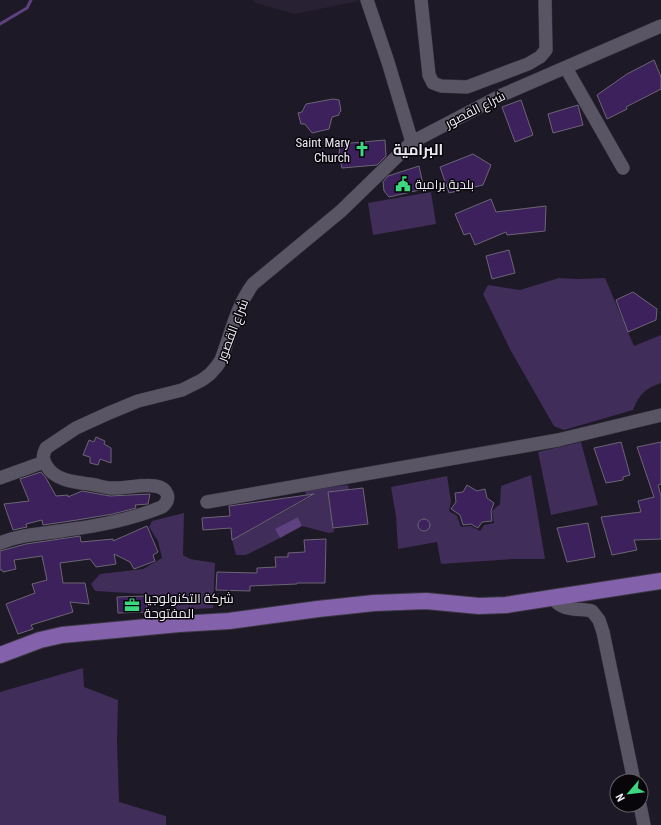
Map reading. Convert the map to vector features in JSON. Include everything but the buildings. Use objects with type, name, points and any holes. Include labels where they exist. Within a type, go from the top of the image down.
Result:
[{"type":"main road","points":[[0,655],[40,640],[62,635],[127,628],[239,620],[374,603],[426,601],[479,606],[506,605],[661,581]]},
{"type":"street","points":[[366,0],[388,62],[412,142]]},
{"type":"street","points":[[421,0],[429,75],[432,83],[440,86],[466,87],[528,64],[540,57],[546,50],[545,0]]},
{"type":"street","name":"شراع القصور","points":[[44,462],[43,457],[46,448],[76,428],[138,401],[182,390],[202,380],[210,374],[221,360],[244,296],[252,284],[341,211],[412,142],[502,95],[661,26]]},
{"type":"street","points":[[566,68],[623,168]]},
{"type":"street","points":[[207,502],[558,440],[661,415]]},
{"type":"street","points":[[0,478],[44,462],[52,474],[60,478],[78,483],[110,488],[155,486],[164,490],[167,494],[168,500],[162,507],[120,521],[14,537],[0,543]]},
{"type":"street","points":[[553,598],[556,604],[564,608],[592,612],[599,620],[632,773]]},
{"type":"street","points":[[642,813],[644,825]]},
{"type":"shaded area","points":[[253,0],[359,1],[295,14],[255,3]]},
{"type":"shaded area","points":[[431,192],[436,224],[373,235],[368,203]]},
{"type":"shaded area","points":[[559,278],[605,278],[634,346],[661,335],[661,383],[644,392],[638,399],[633,410],[564,430],[554,426],[511,351],[483,294],[488,285],[520,290]]},
{"type":"shaded area","points":[[581,442],[598,505],[551,515],[538,452]]},
{"type":"shaded area","points":[[531,475],[545,559],[513,559],[441,564],[437,542],[398,549],[396,516],[391,487],[447,476],[451,501],[449,511],[457,516],[461,527],[471,526],[480,531],[484,525],[494,523],[492,511],[500,504],[501,486]]},
{"type":"shaded area","points":[[348,485],[349,490],[328,493],[334,532],[329,533],[302,526],[298,517],[276,529],[280,538],[246,555],[236,555],[232,540],[314,495],[306,496],[305,490]]},
{"type":"shaded area","points":[[184,513],[183,555],[190,559],[215,563],[213,608],[174,610],[163,597],[145,594],[95,591],[91,584],[100,574],[143,569],[162,558],[158,541],[149,527],[152,521]]},
{"type":"shaded area","points":[[298,517],[302,526],[280,538],[275,529]]},
{"type":"shaded area","points":[[83,668],[84,687],[118,700],[117,742],[119,802],[166,816],[166,825],[0,825],[0,692]]},
{"type":"waterway","points":[[0,24],[27,8],[31,0]]},
{"type":"place","name":"Saint Mary Church","points":[[362,149]]},
{"type":"place","name":"بلدية برامية","points":[[403,184]]},
{"type":"place","name":"شركة التكنولوجيا المفتوحة","points":[[132,605]]},
{"type":"district","name":"البرامية","points":[[418,150]]}]
